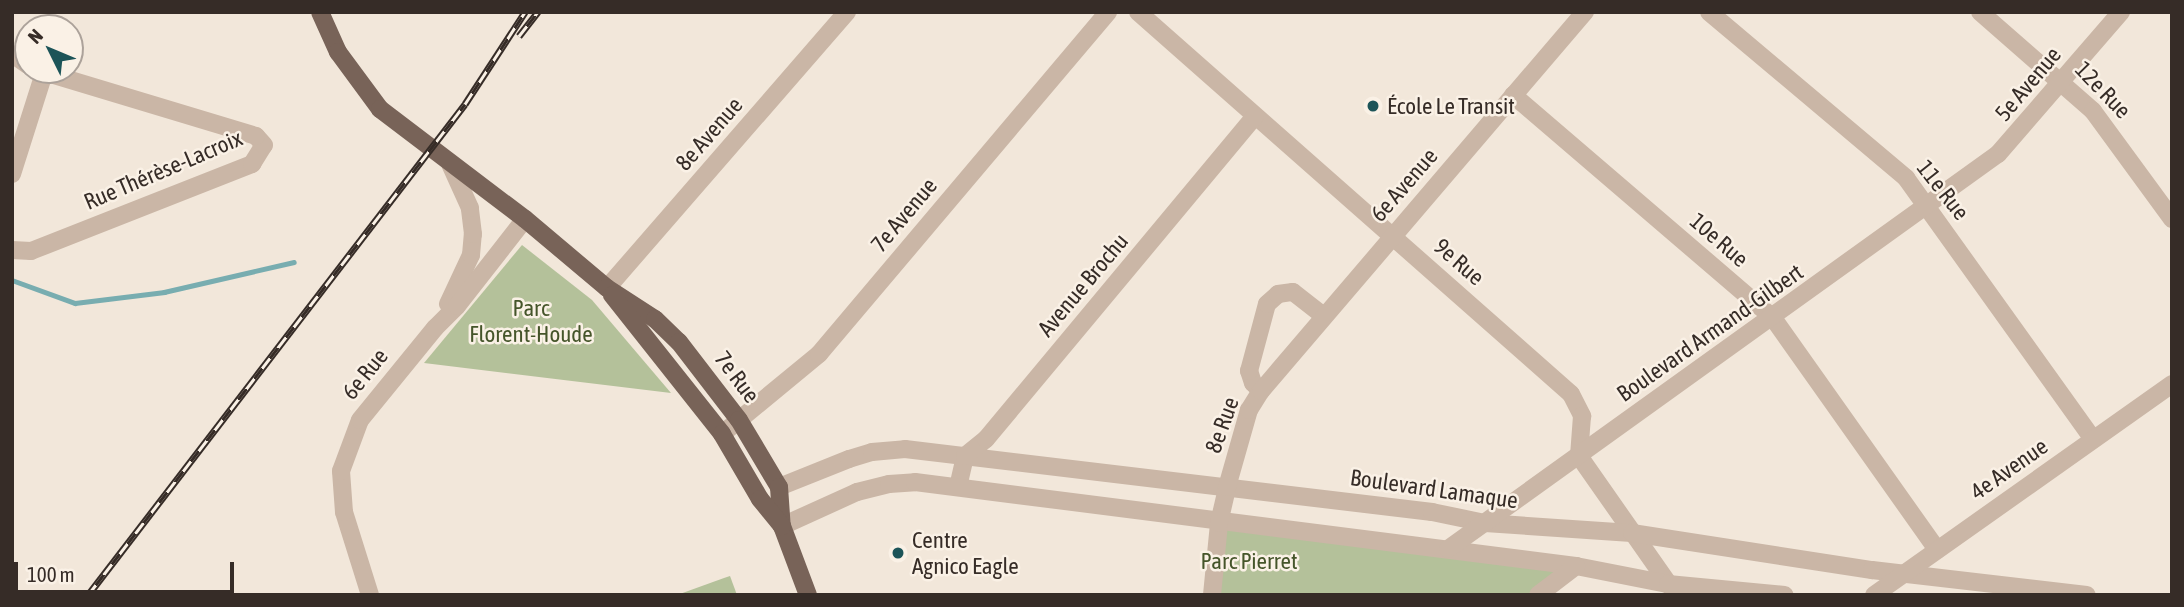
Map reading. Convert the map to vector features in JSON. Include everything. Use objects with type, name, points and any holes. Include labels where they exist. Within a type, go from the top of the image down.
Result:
[{"type":"main road","name":"7e Rue","points":[[320,12],[338,52],[380,109],[526,219],[607,288],[655,319],[679,341],[739,420],[779,487],[782,526],[808,595]]},
{"type":"main road","name":"7e Rue","points":[[607,288],[722,434],[760,499],[782,526]]},
{"type":"street","name":"8e Avenue","points":[[607,288],[847,12]]},
{"type":"street","name":"7e Avenue","points":[[722,434],[819,354],[1108,12]]},
{"type":"street","name":"9e Rue","points":[[1138,12],[1571,394],[1582,416],[1579,456]]},
{"type":"street","name":"6e Avenue","points":[[1261,391],[1585,12]]},
{"type":"street","name":"11e Rue","points":[[1709,12],[1906,178],[2093,439]]},
{"type":"street","name":"12e Rue","points":[[1980,12],[2062,81],[2093,111],[2115,137],[2172,219]]},
{"type":"street","name":"5e Avenue","points":[[1998,154],[2121,12]]},
{"type":"street","points":[[12,174],[33,84]]},
{"type":"street","name":"Rue Thérèse-Lacroix","points":[[12,250],[32,251],[252,164],[264,145],[256,136],[84,84]]},
{"type":"street","name":"10e Rue","points":[[1513,95],[1773,318],[1937,550]]},
{"type":"street","name":"Avenue Brochu","points":[[965,456],[986,439],[1255,116]]},
{"type":"street","name":"Boulevard Armand-Gilbert","points":[[1448,549],[1773,318],[1923,205],[1998,154]]},
{"type":"street","points":[[435,328],[462,278],[471,255],[474,234],[470,208],[450,164]]},
{"type":"street","name":"6e Rue","points":[[370,595],[344,512],[341,471],[360,420],[435,328],[457,306],[526,219]]},
{"type":"street","name":"8e Rue","points":[[1212,595],[1219,523],[1227,487],[1249,410],[1261,391],[1253,383],[1250,371],[1267,304],[1278,294],[1293,292],[1324,316]]},
{"type":"street","name":"4e Avenue","points":[[1874,595],[2172,384]]},
{"type":"street","name":"Boulevard Lamaque","points":[[779,487],[872,452],[905,449],[1432,512],[1485,523],[1632,533],[1905,573],[2087,595]]},
{"type":"street","points":[[958,487],[965,456]]},
{"type":"street","points":[[1579,456],[1672,589]]},
{"type":"street","points":[[782,526],[857,492],[889,484],[915,482],[1219,523],[1576,566],[1672,589],[1784,595]]},
{"type":"street","points":[[1538,595],[1576,566]]},
{"type":"green space","name":"Parc Florent-Houde","points":[[522,245],[592,300],[671,393],[424,363]]},
{"type":"green space","name":"Parc Pierret","points":[[1219,523],[1576,566],[1538,595],[1212,595]]},
{"type":"green space","points":[[730,576],[737,595],[677,595],[724,578]]},
{"type":"waterway","points":[[12,280],[75,303],[164,292],[294,262]]},
{"type":"railway","points":[[88,595],[465,104],[525,12]]},
{"type":"railway","points":[[519,36],[538,12]]},
{"type":"place","name":"École Le Transit","points":[[1373,106]]},
{"type":"place","name":"Centre Agnico Eagle","points":[[898,553]]}]
